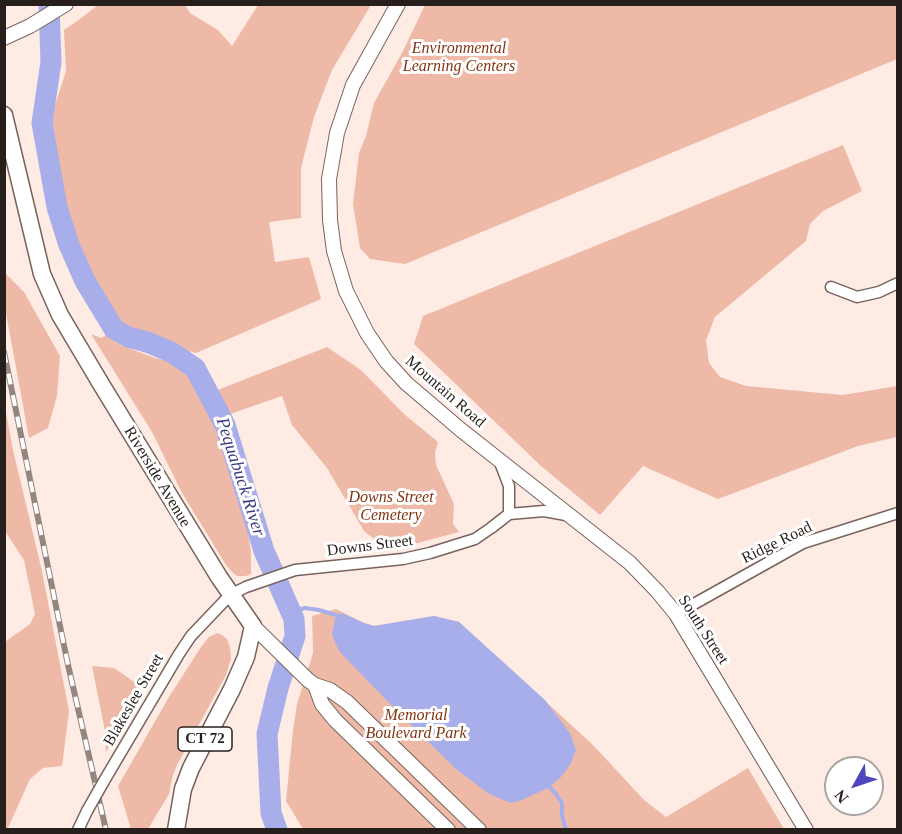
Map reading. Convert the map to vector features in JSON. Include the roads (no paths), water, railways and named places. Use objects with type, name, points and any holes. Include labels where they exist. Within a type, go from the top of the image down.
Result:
[{"type":"highway","name":"Riverside Avenue","points":[[4,115],[42,274],[60,315],[230,596],[253,626]]},
{"type":"highway","name":"CT 72","points":[[176,830],[183,789],[191,768],[246,657],[253,626]]},
{"type":"main road","points":[[4,38],[30,26],[66,4]]},
{"type":"main road","name":"Mountain Road","points":[[398,4],[353,85],[337,133],[329,179],[330,220],[334,251],[346,291],[367,333],[386,361],[430,405],[531,485]]},
{"type":"main road","name":"South Street","points":[[531,485],[630,563],[676,614],[806,830]]},
{"type":"main road","points":[[253,626],[311,682],[330,690],[347,702],[479,830]]},
{"type":"main road","points":[[311,682],[322,704],[335,720],[448,830]]},
{"type":"street","points":[[831,287],[857,297],[879,292],[897,283]]},
{"type":"street","points":[[499,460],[509,486],[509,514],[544,511],[571,516]]},
{"type":"street","name":"Ridge Road","points":[[676,614],[803,543],[897,513]]},
{"type":"street","name":"Downs Street","points":[[230,596],[256,583],[295,570],[403,559],[430,553],[475,539],[509,514]]},
{"type":"street","name":"Blakeslee Street","points":[[78,830],[104,781],[179,654],[191,636],[230,596]]},
{"type":"water","points":[[342,613],[374,626],[434,616],[459,622],[545,700],[570,733],[576,750],[570,765],[548,788],[522,800],[511,803],[489,794],[456,769],[339,651],[332,635],[335,619]]},
{"type":"waterway","name":"Pequabuck River","points":[[49,4],[51,62],[42,123],[57,207],[69,245],[85,281],[114,329],[128,337],[171,352],[195,368],[225,425],[264,551],[294,619],[295,636],[278,688],[267,734],[271,813],[277,830]]},
{"type":"waterway","points":[[291,612],[305,608],[342,618]]},
{"type":"waterway","points":[[546,783],[562,803],[562,815],[567,830]]},
{"type":"railway","points":[[4,352],[68,665],[106,830]]},
{"type":"park label","name":"Environmental Learning Centers","points":[[459,58]]},
{"type":"park label","name":"Downs Street Cemetery","points":[[391,507]]},
{"type":"park label","name":"Memorial Boulevard Park","points":[[416,725]]}]
